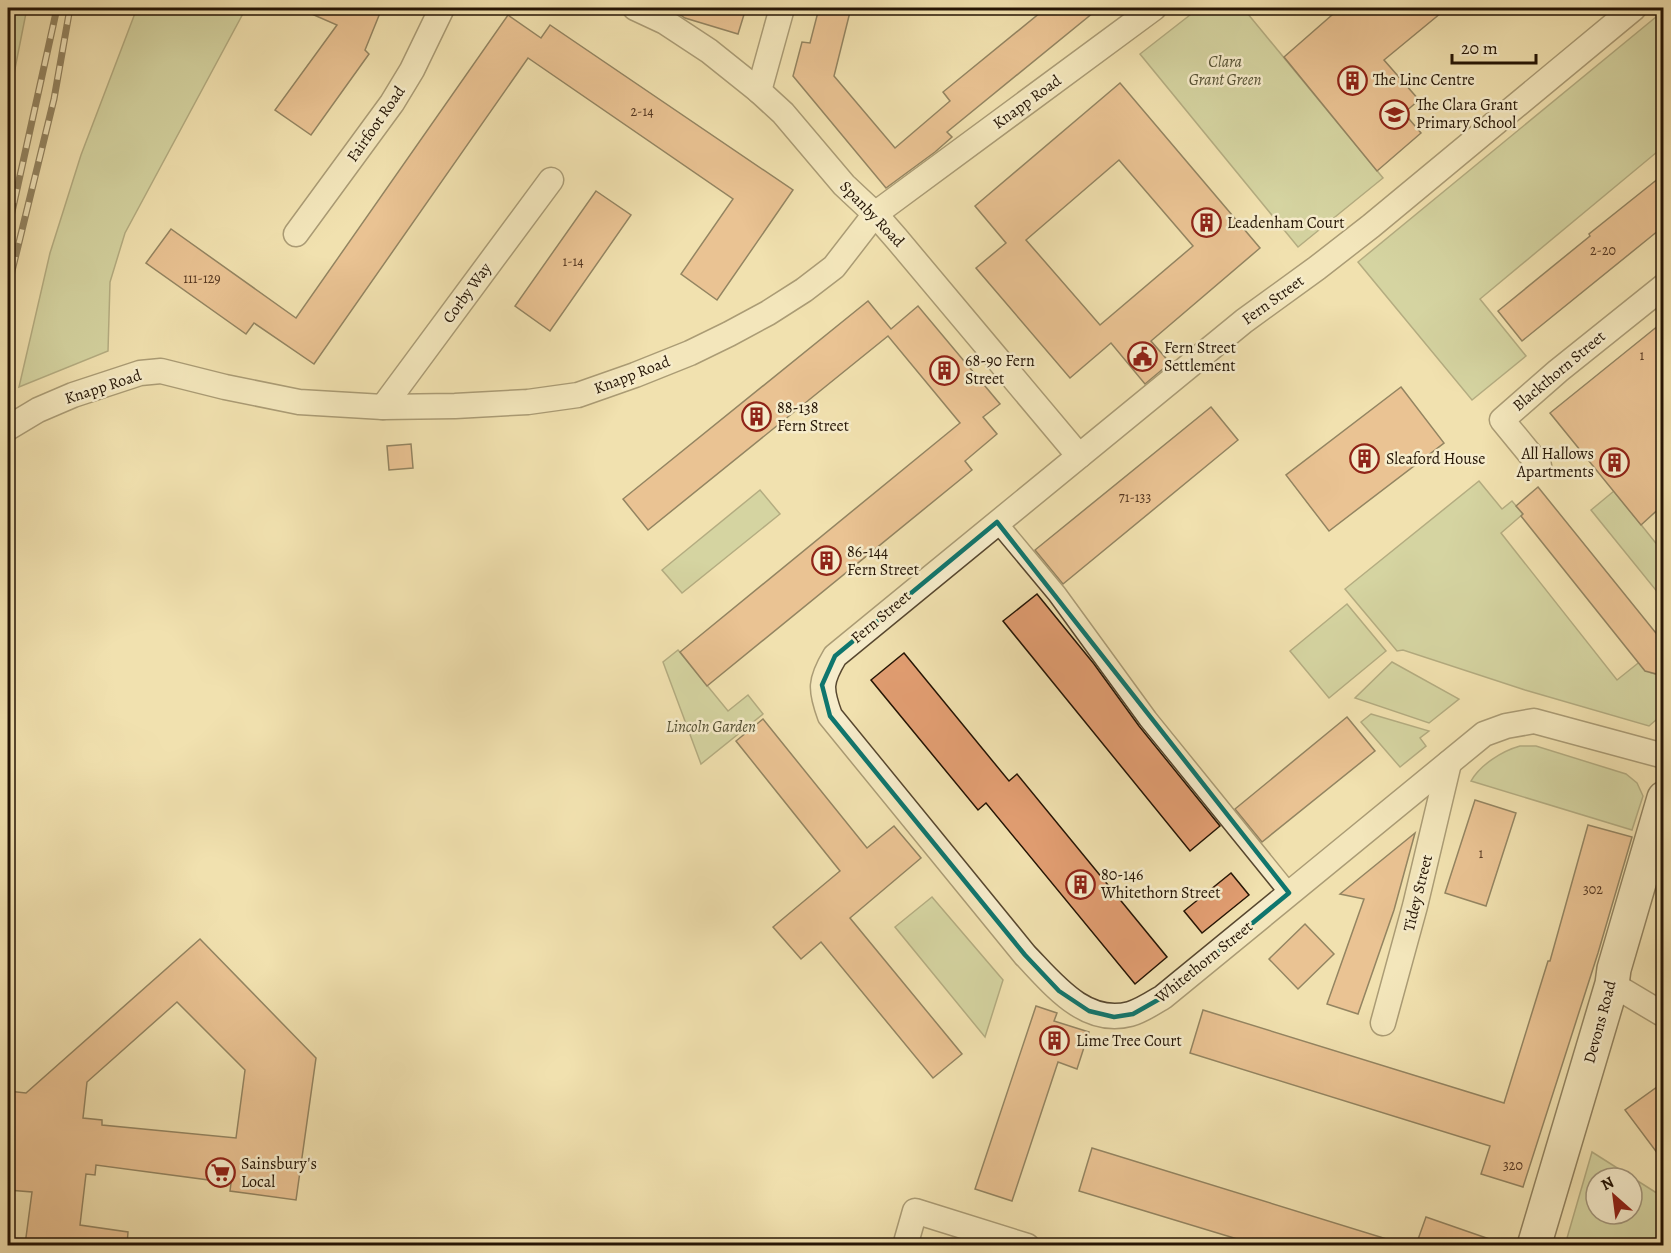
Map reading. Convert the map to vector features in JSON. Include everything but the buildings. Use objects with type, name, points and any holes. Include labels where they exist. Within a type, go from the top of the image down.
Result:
[{"type":"main road","name":"Devons Road","points":[[1534,1245],[1612,984],[1614,969],[1664,798]]},
{"type":"street","name":"Fairfoot Road","points":[[296,234],[392,103],[412,70],[442,8]]},
{"type":"street","name":"Spanby Road","points":[[635,8],[665,22],[709,51],[783,112],[844,185],[875,214],[1079,456]]},
{"type":"street","points":[[759,91],[782,8]]},
{"type":"street","name":"Knapp Road","points":[[8,428],[38,410],[73,395],[140,373],[161,371],[299,402],[383,406],[455,406],[528,402],[578,395],[663,364],[729,334],[804,290],[834,267],[875,214],[1154,8]]},
{"type":"street","name":"Fern Street","points":[[823,697],[822,685],[826,671],[835,656],[1244,321],[1371,226],[1634,8]]},
{"type":"street","name":"Corby Way","points":[[383,406],[551,180]]},
{"type":"street","name":"Blackthorn Street","points":[[1539,465],[1502,420],[1558,371],[1664,286]]},
{"type":"street","points":[[997,522],[1057,594],[1148,719],[1289,893]]},
{"type":"street","name":"Whitethorn Street","points":[[823,697],[830,716],[1025,955],[1059,991],[1089,1011],[1114,1017],[1133,1014],[1163,997],[1484,734],[1506,726],[1534,721],[1664,756]]},
{"type":"street","name":"Tidey Street","points":[[1383,1023],[1415,906],[1449,763]]},
{"type":"street","points":[[1612,984],[1664,1015]]},
{"type":"street","points":[[905,1245],[915,1211],[1027,1245]]},
{"type":"highlighted area","points":[[997,522],[1289,893],[1163,997],[1133,1014],[1114,1017],[1089,1011],[1059,991],[1025,955],[830,716],[822,685],[835,656]]},
{"type":"green space","points":[[8,8],[27,8],[8,104]]},
{"type":"green space","points":[[137,8],[246,8],[125,233],[110,282],[108,351],[19,387],[50,253],[81,155]]},
{"type":"green space","name":"Clara Grant Green","points":[[1199,8],[1243,8],[1383,178],[1298,247],[1140,54]]},
{"type":"green space","points":[[1656,17],[1663,25],[1663,147],[1480,299],[1526,356],[1472,400],[1358,262]]},
{"type":"green space","points":[[1479,481],[1502,509],[1512,501],[1523,514],[1501,533],[1617,680],[1647,656],[1651,673],[1663,676],[1663,714],[1649,726],[1525,690],[1403,650],[1397,651],[1345,589]]},
{"type":"green space","points":[[760,490],[780,514],[682,593],[662,570]]},
{"type":"green space","points":[[1614,491],[1663,552],[1663,599],[1591,510]]},
{"type":"green space","points":[[1347,604],[1386,651],[1329,698],[1290,651]]},
{"type":"green space","name":"Lincoln Garden","points":[[678,650],[728,711],[748,695],[763,714],[701,764],[663,662]]},
{"type":"green space","points":[[1392,662],[1459,699],[1429,723],[1355,698]]},
{"type":"green space","points":[[1371,714],[1429,731],[1420,738],[1426,746],[1400,767],[1361,722]]},
{"type":"green space","points":[[1520,746],[1536,746],[1626,774],[1637,783],[1643,796],[1632,830],[1471,781],[1492,759]]},
{"type":"green space","points":[[932,897],[1003,980],[985,1037],[895,927]]},
{"type":"green space","points":[[1592,1152],[1614,1166],[1588,1166]]},
{"type":"green space","points":[[1584,1180],[1584,1226],[1644,1226],[1644,1185],[1663,1197],[1663,1245],[1565,1245]]},
{"type":"railway","points":[[8,230],[57,8]]},
{"type":"railway","points":[[8,298],[12,271],[54,99],[70,8]]},
{"type":"place","name":"The Linc Centre","points":[[1352,80]]},
{"type":"place","name":"The Clara Grant Primary School","points":[[1395,114]]},
{"type":"place","name":"Leadenham Court","points":[[1206,223]]},
{"type":"place","name":"Fern Street Settlement","points":[[1143,357]]},
{"type":"place","name":"68-90 Fern Street","points":[[944,370]]},
{"type":"place","name":"88-138 Fern Street","points":[[756,417]]},
{"type":"place","name":"Sleaford House","points":[[1365,459]]},
{"type":"place","name":"All Hallows Apartments","points":[[1615,463]]},
{"type":"place","name":"86-144 Fern Street","points":[[826,561]]},
{"type":"place","name":"80-146 Whitethorn Street","points":[[1080,884]]},
{"type":"place","name":"Lime Tree Court","points":[[1055,1041]]},
{"type":"place","name":"Sainsbury's Local","points":[[220,1173]]}]
